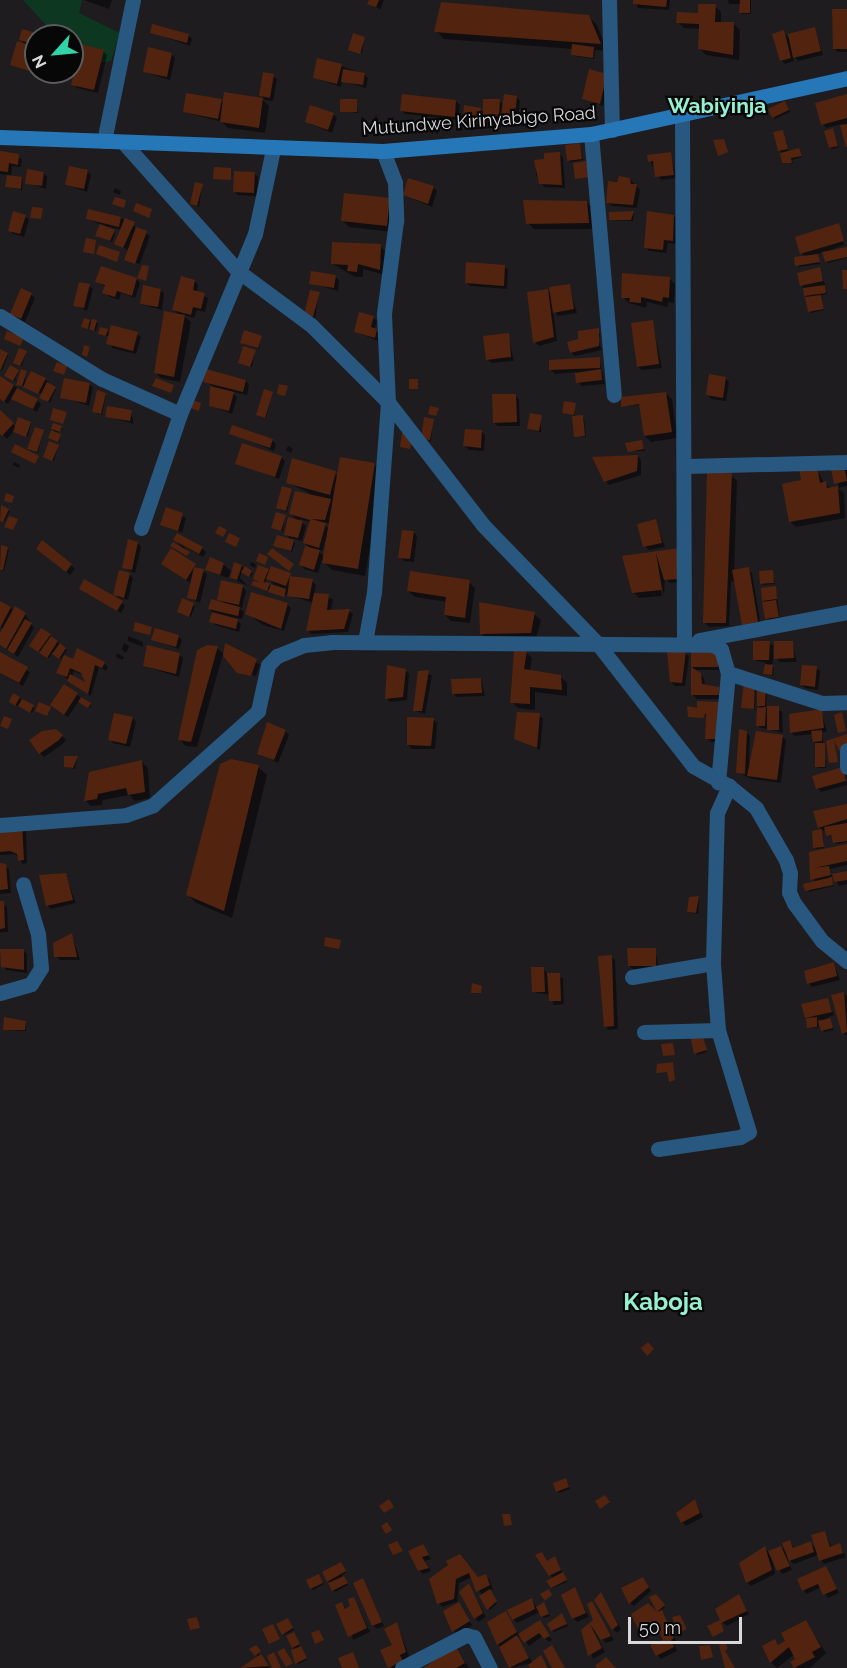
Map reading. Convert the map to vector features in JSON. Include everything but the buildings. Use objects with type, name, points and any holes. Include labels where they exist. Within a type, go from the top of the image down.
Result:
[{"type":"street","points":[[104,141],[133,0]]},
{"type":"street","points":[[609,0],[612,130]]},
{"type":"street","name":"Mutundwe Kirinyabigo Road","points":[[0,137],[383,152],[591,134],[682,117],[847,78]]},
{"type":"street","points":[[682,117],[686,466],[684,642]]},
{"type":"street","points":[[591,134],[614,395]]},
{"type":"street","points":[[123,142],[238,271],[312,326],[388,402],[483,525],[597,643],[693,766],[724,784],[756,808],[778,844],[790,873],[789,892],[794,903],[822,941],[847,961]]},
{"type":"street","points":[[141,528],[180,414],[255,234],[273,149]]},
{"type":"street","points":[[365,642],[374,592],[388,402],[384,314],[396,221],[395,183],[383,152]]},
{"type":"street","points":[[0,316],[102,379],[180,414]]},
{"type":"street","points":[[686,466],[847,462]]},
{"type":"street","points":[[0,825],[126,815],[153,805],[258,711],[268,665],[277,656],[304,645],[365,642],[684,642],[847,612]]},
{"type":"street","points":[[658,1149],[740,1137],[748,1132],[718,1030],[713,963],[717,813],[724,784],[728,673],[721,649],[684,642]]},
{"type":"street","points":[[728,673],[822,703],[847,702]]},
{"type":"street","points":[[847,750],[847,767]]},
{"type":"street","points":[[0,993],[31,984],[41,968],[38,934],[22,884]]},
{"type":"street","points":[[632,977],[713,963]]},
{"type":"street","points":[[644,1032],[718,1030]]},
{"type":"street","points":[[402,1668],[466,1635],[474,1637],[490,1668]]},
{"type":"green space","points":[[23,0],[82,0],[79,13],[120,33],[111,61],[84,66],[84,24],[45,24]]},
{"type":"district","name":"Wabiyinja","points":[[717,106]]},
{"type":"district","name":"Kaboja","points":[[663,1302]]}]
